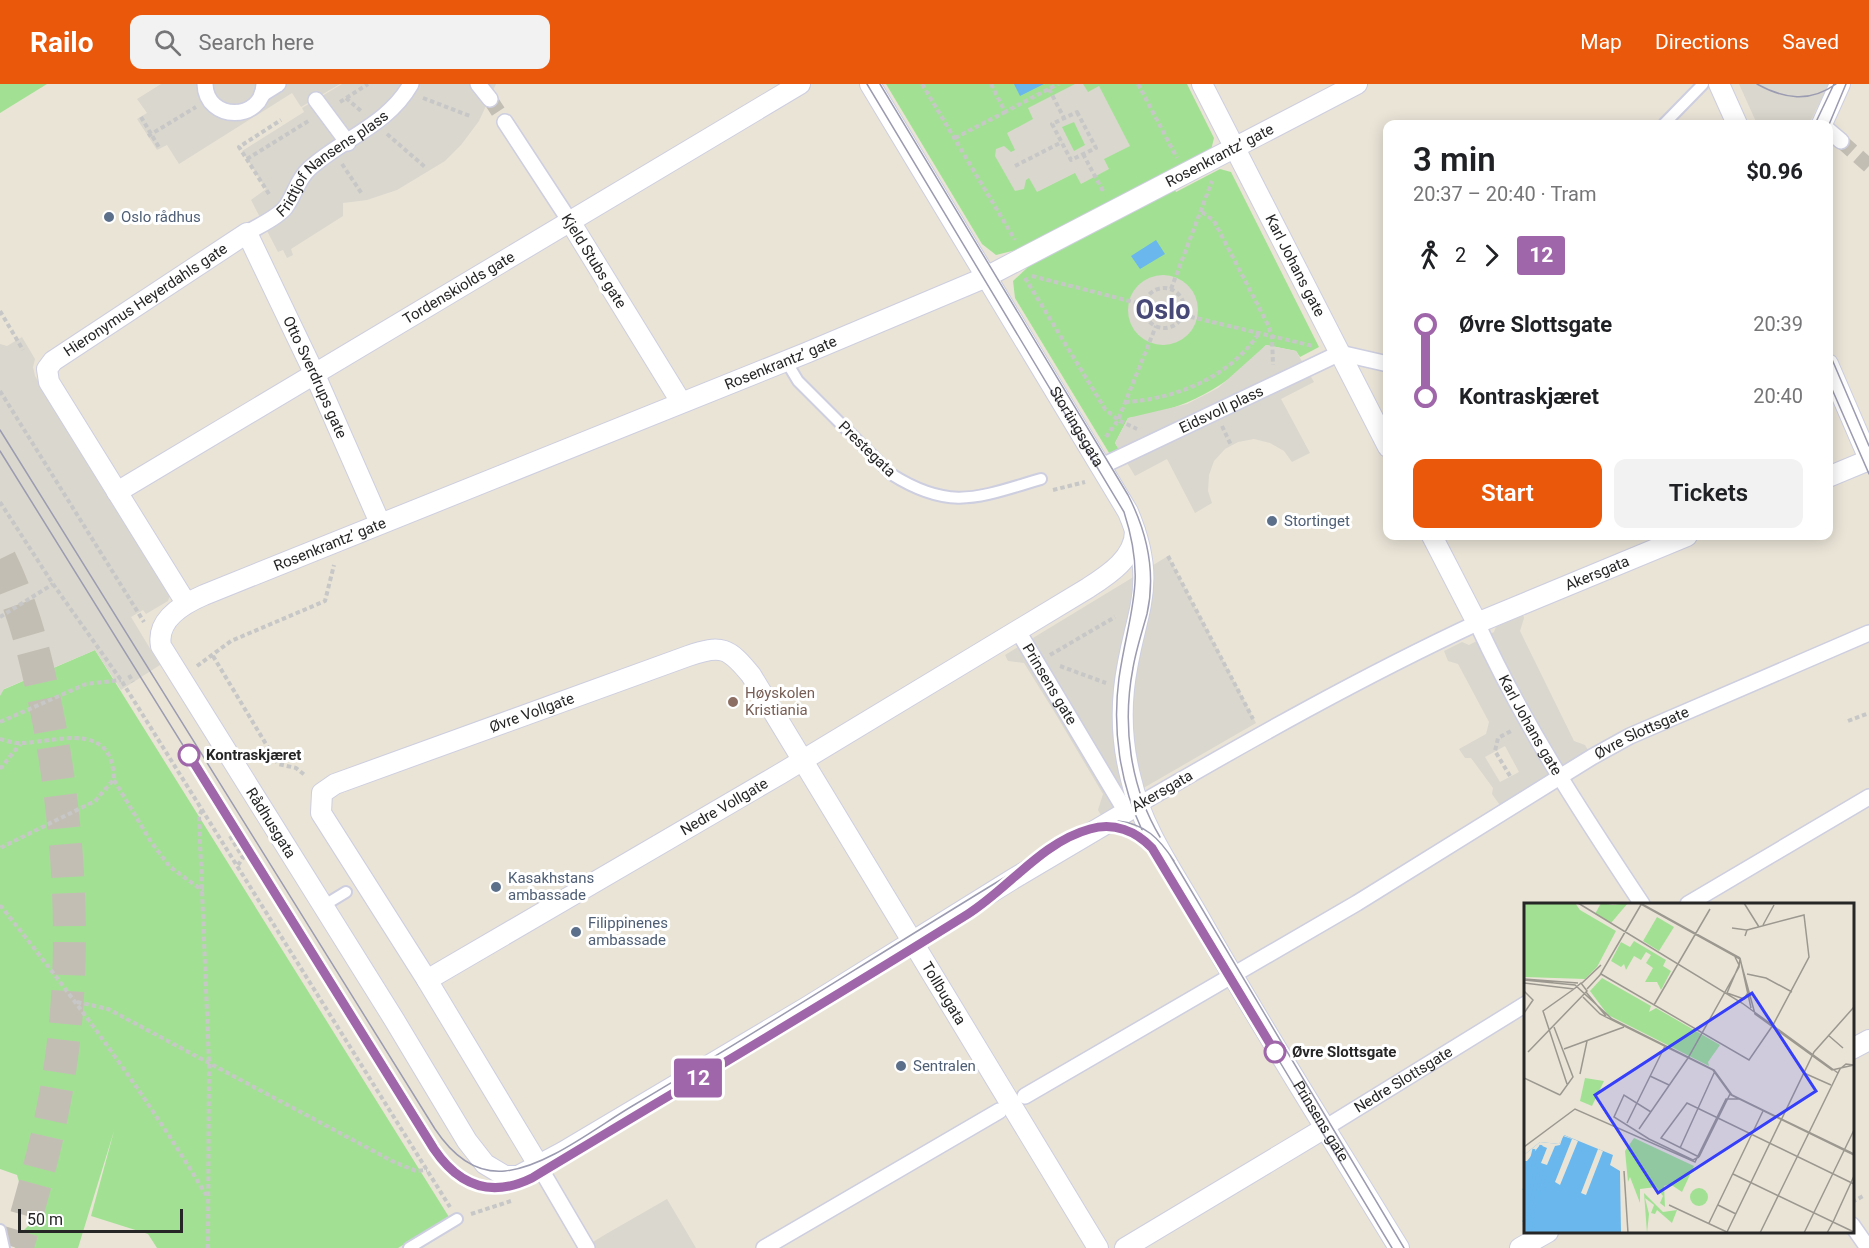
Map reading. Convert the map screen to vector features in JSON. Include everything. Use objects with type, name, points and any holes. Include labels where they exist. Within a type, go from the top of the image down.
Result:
[{"type":"street","points":[[207,91],[222,111],[240,113],[256,104],[263,89],[278,84]]},
{"type":"street","points":[[478,84],[490,99]]},
{"type":"street","name":"Tordenskiolds gate","points":[[117,492],[571,223],[800,84]]},
{"type":"street","name":"Stortingsgata","points":[[870,84],[1102,466],[1128,512],[1135,531],[1143,556],[1144,593],[1128,663],[1122,724],[1132,808]]},
{"type":"street","name":"Karl Johans gate","points":[[1202,84],[1383,437]]},
{"type":"street","name":"Rosenkrantz’ gate","points":[[186,603],[786,361],[987,276],[1357,84]]},
{"type":"street","points":[[1719,84],[1735,120]]},
{"type":"street","points":[[1824,120],[1840,84]]},
{"type":"street","name":"Fridtjof Nansens plass","points":[[246,233],[285,208],[305,172],[376,124],[409,88]]},
{"type":"street","points":[[316,100],[348,143]]},
{"type":"street","name":"Kjeld Stubs gate","points":[[505,122],[571,223],[681,402]]},
{"type":"street","points":[[1833,134],[1841,141]]},
{"type":"street","name":"Hieronymus Heyerdahls gate","points":[[117,492],[49,382],[47,369],[53,361],[246,233]]},
{"type":"street","name":"Otto Sverdrups gate","points":[[246,233],[315,375],[380,523]]},
{"type":"street","points":[[1340,353],[1383,363]]},
{"type":"street","name":"Eidsvoll plass","points":[[1102,466],[1340,353]]},
{"type":"street","points":[[1833,376],[1869,460],[1833,475]]},
{"type":"street","points":[[117,492],[186,603]]},
{"type":"street","name":"Prinsens gate","points":[[1135,531],[1132,547],[1115,568],[1018,631],[1132,808],[1399,1248]]},
{"type":"street","name":"Karl Johans gate","points":[[1434,540],[1558,778],[1641,903]]},
{"type":"street","name":"Akersgata","points":[[539,1166],[807,1007],[1132,808],[1262,735],[1433,644],[1677,540]]},
{"type":"street","name":"Rådhusgata","points":[[186,603],[167,621],[160,636],[161,646],[477,1156],[492,1170],[505,1176],[518,1176],[539,1166]]},
{"type":"street","name":"Nedre Vollgate","points":[[428,980],[1018,631]]},
{"type":"street","name":"Øvre Slottsgate","points":[[1025,1096],[1357,903],[1630,736],[1869,633]]},
{"type":"street","name":"Øvre Vollgate","points":[[428,980],[321,813],[322,794],[335,784],[705,650],[718,648],[728,651]]},
{"type":"street","name":"Tollbugata","points":[[728,651],[751,675],[1098,1248]]},
{"type":"street","points":[[1690,903],[1869,797]]},
{"type":"street","points":[[428,980],[587,1248]]},
{"type":"street","name":"Nedre Slottsgate","points":[[1125,1248],[1326,1128],[1524,1005]]},
{"type":"street","points":[[1854,1048],[1869,1040]]},
{"type":"street","points":[[764,1248],[999,1112]]},
{"type":"street","points":[[1854,1228],[1868,1248]]},
{"type":"street","points":[[1520,1248],[1546,1233]]},
{"type":"lane","points":[[1668,120],[1703,84]]},
{"type":"lane","name":"Prestegata","points":[[786,361],[798,381],[891,474],[924,491],[971,499],[1041,479]]},
{"type":"lane","points":[[323,906],[346,892]]},
{"type":"lane","points":[[409,1248],[457,1219]]},
{"type":"lane","points":[[0,1230],[4,1248]]},
{"type":"path","points":[[991,84],[1005,112]]},
{"type":"path","points":[[955,138],[1058,84]]},
{"type":"path","points":[[1138,84],[1177,158]]},
{"type":"path","points":[[921,85],[1017,243]]},
{"type":"path","points":[[409,88],[470,116]]},
{"type":"path","points":[[1049,89],[1064,118]]},
{"type":"path","points":[[150,136],[207,91]]},
{"type":"path","points":[[1077,112],[1095,148],[1071,160],[1062,142],[1053,124],[1077,112]]},
{"type":"path","points":[[141,117],[150,136],[160,149]]},
{"type":"path","points":[[269,194],[239,147],[281,120]]},
{"type":"path","points":[[1015,166],[1062,142]]},
{"type":"path","points":[[1083,154],[1106,196]]},
{"type":"path","points":[[1171,289],[1202,212],[1212,179]]},
{"type":"path","points":[[1202,212],[1214,221],[1272,336],[1273,385]]},
{"type":"path","points":[[1144,305],[1027,276],[1105,409],[1118,420],[1156,439]]},
{"type":"path","points":[[1171,289],[1183,302],[1183,315],[1172,326],[1156,326],[1146,316],[1144,305],[1154,291],[1171,289]]},
{"type":"path","points":[[0,311],[23,350]]},
{"type":"path","points":[[1183,315],[1340,353]]},
{"type":"path","points":[[1105,439],[1118,420],[1156,326]]},
{"type":"path","points":[[1125,402],[1167,397],[1208,379],[1240,355],[1259,333]]},
{"type":"path","points":[[0,391],[137,613]]},
{"type":"path","points":[[1218,417],[1232,445]]},
{"type":"path","points":[[1049,490],[1085,482]]},
{"type":"path","points":[[0,502],[53,584],[121,680],[457,1219],[511,1201]]},
{"type":"path","points":[[1168,556],[1262,735]]},
{"type":"path","points":[[197,666],[231,641],[325,601],[334,565]]},
{"type":"path","points":[[0,617],[53,584]]},
{"type":"path","points":[[1054,653],[1115,617]]},
{"type":"path","points":[[1030,650],[1055,664],[1107,684]]},
{"type":"path","points":[[213,656],[278,764],[296,768],[306,776]]},
{"type":"path","points":[[129,675],[133,682]]},
{"type":"path","points":[[0,722],[86,684],[121,680]]},
{"type":"path","points":[[1848,721],[1869,713]]},
{"type":"path","points":[[1510,776],[1495,751],[1498,738],[1527,722]]},
{"type":"path","points":[[0,739],[20,744],[68,737],[87,738],[98,742],[110,757],[114,779],[151,842],[170,867],[203,891]]},
{"type":"path","points":[[0,769],[20,744]]},
{"type":"path","points":[[0,848],[95,801],[114,779]]},
{"type":"path","points":[[202,809],[199,816],[209,1063],[208,1248]]},
{"type":"path","points":[[230,836],[243,858],[237,866]]},
{"type":"path","points":[[0,905],[77,1002],[167,1129],[207,1195]]},
{"type":"path","points":[[77,1002],[108,1009],[394,1162],[416,1171],[427,1170]]},
{"type":"path","points":[[1854,1201],[1865,1195]]},
{"type":"green space","points":[[0,84],[47,84],[0,113]]},
{"type":"green space","points":[[886,84],[1187,84],[1214,138],[1211,150],[1166,173],[1176,192],[1220,169],[1231,172],[1319,347],[1300,357],[1296,351],[1266,345],[1237,373],[1204,394],[1168,409],[1128,418],[1115,443],[1123,456],[1114,461],[1015,298],[1013,281],[1027,268],[1016,250],[996,255],[982,244]]},
{"type":"green space","name":"Kontraskjæret","points":[[95,650],[449,1217],[398,1248],[157,1248],[148,1234],[91,1216],[114,1131],[78,1248],[15,1248],[13,1241],[31,1223],[17,1175],[0,1169],[0,691]]},
{"type":"shaded area","points":[[161,84],[340,84],[301,107],[292,93],[179,164],[167,145],[157,150],[137,119],[147,113],[137,99]]},
{"type":"shaded area","points":[[342,84],[496,84],[479,121],[461,145],[445,161],[397,190],[367,200],[343,203],[343,216],[291,249],[293,255],[287,258],[283,250],[278,252],[251,200],[266,189],[242,151],[304,112],[302,108]]},
{"type":"shaded area","points":[[1075,84],[1083,84],[1088,92],[1099,86],[1130,146],[1104,159],[1109,169],[1081,184],[1075,173],[1037,192],[1029,178],[1026,180],[1024,189],[1015,191],[995,156],[996,149],[1004,146],[1011,152],[1015,150],[1007,133],[1033,119],[1028,108]],"holes":[[[1074,122],[1085,145],[1074,151],[1062,127]]]},
{"type":"shaded area","points":[[1739,84],[1829,84],[1811,120],[1755,120]]},
{"type":"shaded area","points":[[1163,275],[1176,278],[1188,285],[1195,297],[1198,310],[1195,323],[1188,335],[1176,342],[1163,345],[1150,342],[1138,335],[1131,323],[1128,310],[1131,297],[1138,285],[1150,278]]},
{"type":"shaded area","points":[[22,337],[35,359],[33,367],[35,376],[170,595],[168,601],[146,614],[143,610],[131,617],[160,665],[121,690],[95,650],[4,689],[0,696],[0,344],[7,346]]},
{"type":"shaded area","points":[[1266,345],[1296,351],[1314,382],[1281,399],[1310,453],[1292,462],[1284,451],[1270,443],[1254,439],[1238,442],[1225,449],[1214,461],[1209,475],[1208,491],[1212,503],[1195,513],[1167,459],[1135,476],[1115,443],[1128,418],[1187,404],[1218,388]]},
{"type":"shaded area","points":[[1168,556],[1256,723],[1121,801],[1106,824],[1098,810],[1103,794],[1055,713],[1024,663],[1008,661],[1005,655]]},
{"type":"shaded area","points":[[1522,611],[1524,618],[1520,631],[1574,741],[1585,745],[1592,757],[1504,811],[1492,794],[1493,788],[1471,758],[1465,758],[1459,749],[1486,734],[1489,722],[1458,664],[1448,661],[1444,651],[1462,642],[1469,645],[1494,632],[1497,624]],"holes":[[[1505,746],[1519,772],[1500,782],[1485,757]]]},
{"type":"shaded area","points":[[667,1199],[696,1248],[583,1248],[606,1234]]},
{"type":"water","points":[[1014,84],[1044,84],[1020,96]]},
{"type":"water","points":[[1156,240],[1165,254],[1140,269],[1131,256]]},
{"type":"tunnel","points":[[490,99],[505,122]]},
{"type":"tunnel","points":[[1841,141],[1869,166]]},
{"type":"tunnel","points":[[0,559],[31,642],[50,728],[63,821],[69,915],[67,1010],[62,1057],[46,1139],[17,1248]]},
{"type":"tram line","points":[[867,84],[1124,512],[1131,537],[1135,578],[1134,596],[1119,678],[1117,737],[1128,794],[1142,830]]},
{"type":"tram line","points":[[880,84],[1135,509],[1148,553],[1150,599],[1136,654],[1130,690],[1129,733],[1135,777],[1150,818],[1160,837]]},
{"type":"tram line","points":[[1757,84],[1777,93],[1797,97],[1816,94],[1836,84]]},
{"type":"tram line","points":[[1817,120],[1834,84]]},
{"type":"tram line","points":[[1831,120],[1846,84]]},
{"type":"tram line","points":[[1833,362],[1869,446]]},
{"type":"tram line","points":[[1833,391],[1869,474]]},
{"type":"tram line","points":[[0,430],[435,1129],[456,1154],[473,1165],[483,1169],[505,1171],[521,1168],[555,1154],[1007,876]]},
{"type":"tram line","points":[[0,451],[434,1149],[454,1171],[477,1184],[504,1187],[532,1178],[970,913],[1030,864],[1077,835],[1100,828],[1123,829],[1145,842],[1161,861],[1182,899]]},
{"type":"tram line","name":"12","points":[[189,755],[441,1160],[457,1176],[475,1185],[502,1188],[532,1178],[970,913],[1043,855],[1079,833],[1093,828],[1113,827],[1128,831],[1152,848],[1275,1052]]},
{"type":"tram line","points":[[1118,821],[1144,829],[1163,845],[1174,861]]},
{"type":"tram line","points":[[1170,855],[1404,1248]]},
{"type":"tram line","points":[[1178,893],[1392,1248]]},
{"type":"place","name":"Oslo rådhus","points":[[109,217]]},
{"type":"place","name":"Stortinget","points":[[1272,521]]},
{"type":"place","name":"Høyskolen Kristiania","points":[[733,702]]},
{"type":"place","name":"Kontraskjæret","points":[[189,755]]},
{"type":"place","name":"Kasakhstans ambassade","points":[[496,887]]},
{"type":"place","name":"Filippinenes ambassade","points":[[576,932]]},
{"type":"place","name":"Øvre Slottsgate","points":[[1275,1052]]},
{"type":"place","name":"Sentralen","points":[[901,1066]]},
{"type":"district","name":"Oslo","points":[[1163,310]]}]
